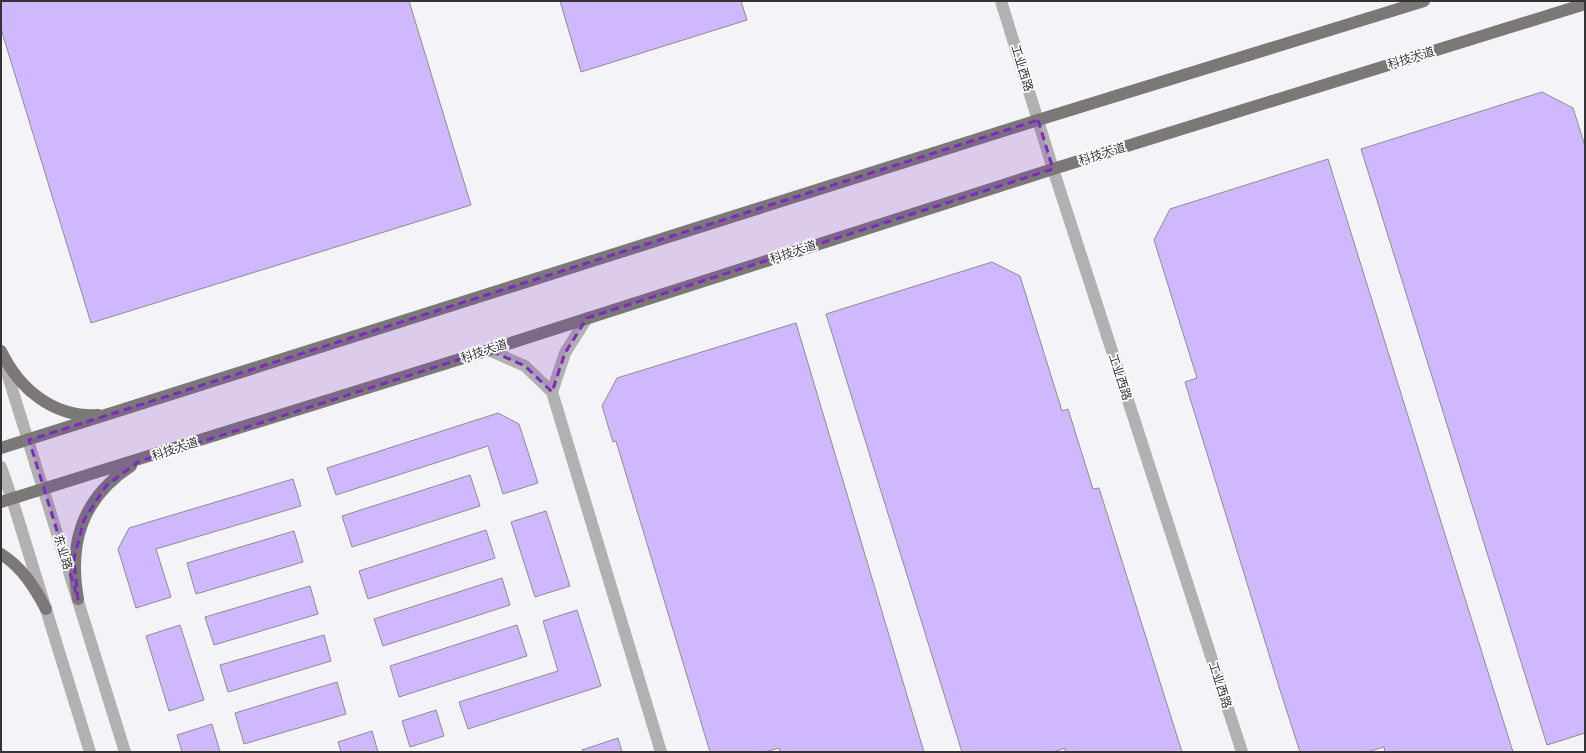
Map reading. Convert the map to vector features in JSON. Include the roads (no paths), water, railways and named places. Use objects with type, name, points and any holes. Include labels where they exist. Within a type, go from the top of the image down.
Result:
[{"type":"main road","points":[[1,448],[1038,120],[1424,1]]},
{"type":"main road","name":"科技大道","points":[[7,500],[44,490],[489,350],[1053,169],[1585,4]]},
{"type":"main road","points":[[1,352],[8,366],[18,380],[30,392],[44,402],[77,414],[111,414]]},
{"type":"main road","points":[[78,599],[74,579],[74,559],[77,539],[93,502],[106,486],[121,473],[138,462],[157,454]]},
{"type":"main road","points":[[1,554],[22,572],[36,590],[46,609]]},
{"type":"street","name":"工业西路","points":[[1001,1],[1053,169],[1242,752]]},
{"type":"street","points":[[552,392],[565,353],[587,318]]},
{"type":"street","points":[[489,350],[525,366],[552,392],[661,752]]},
{"type":"street","name":"东业路","points":[[1,352],[125,752]]},
{"type":"street","points":[[1,467],[7,500],[46,609],[90,752]]}]
